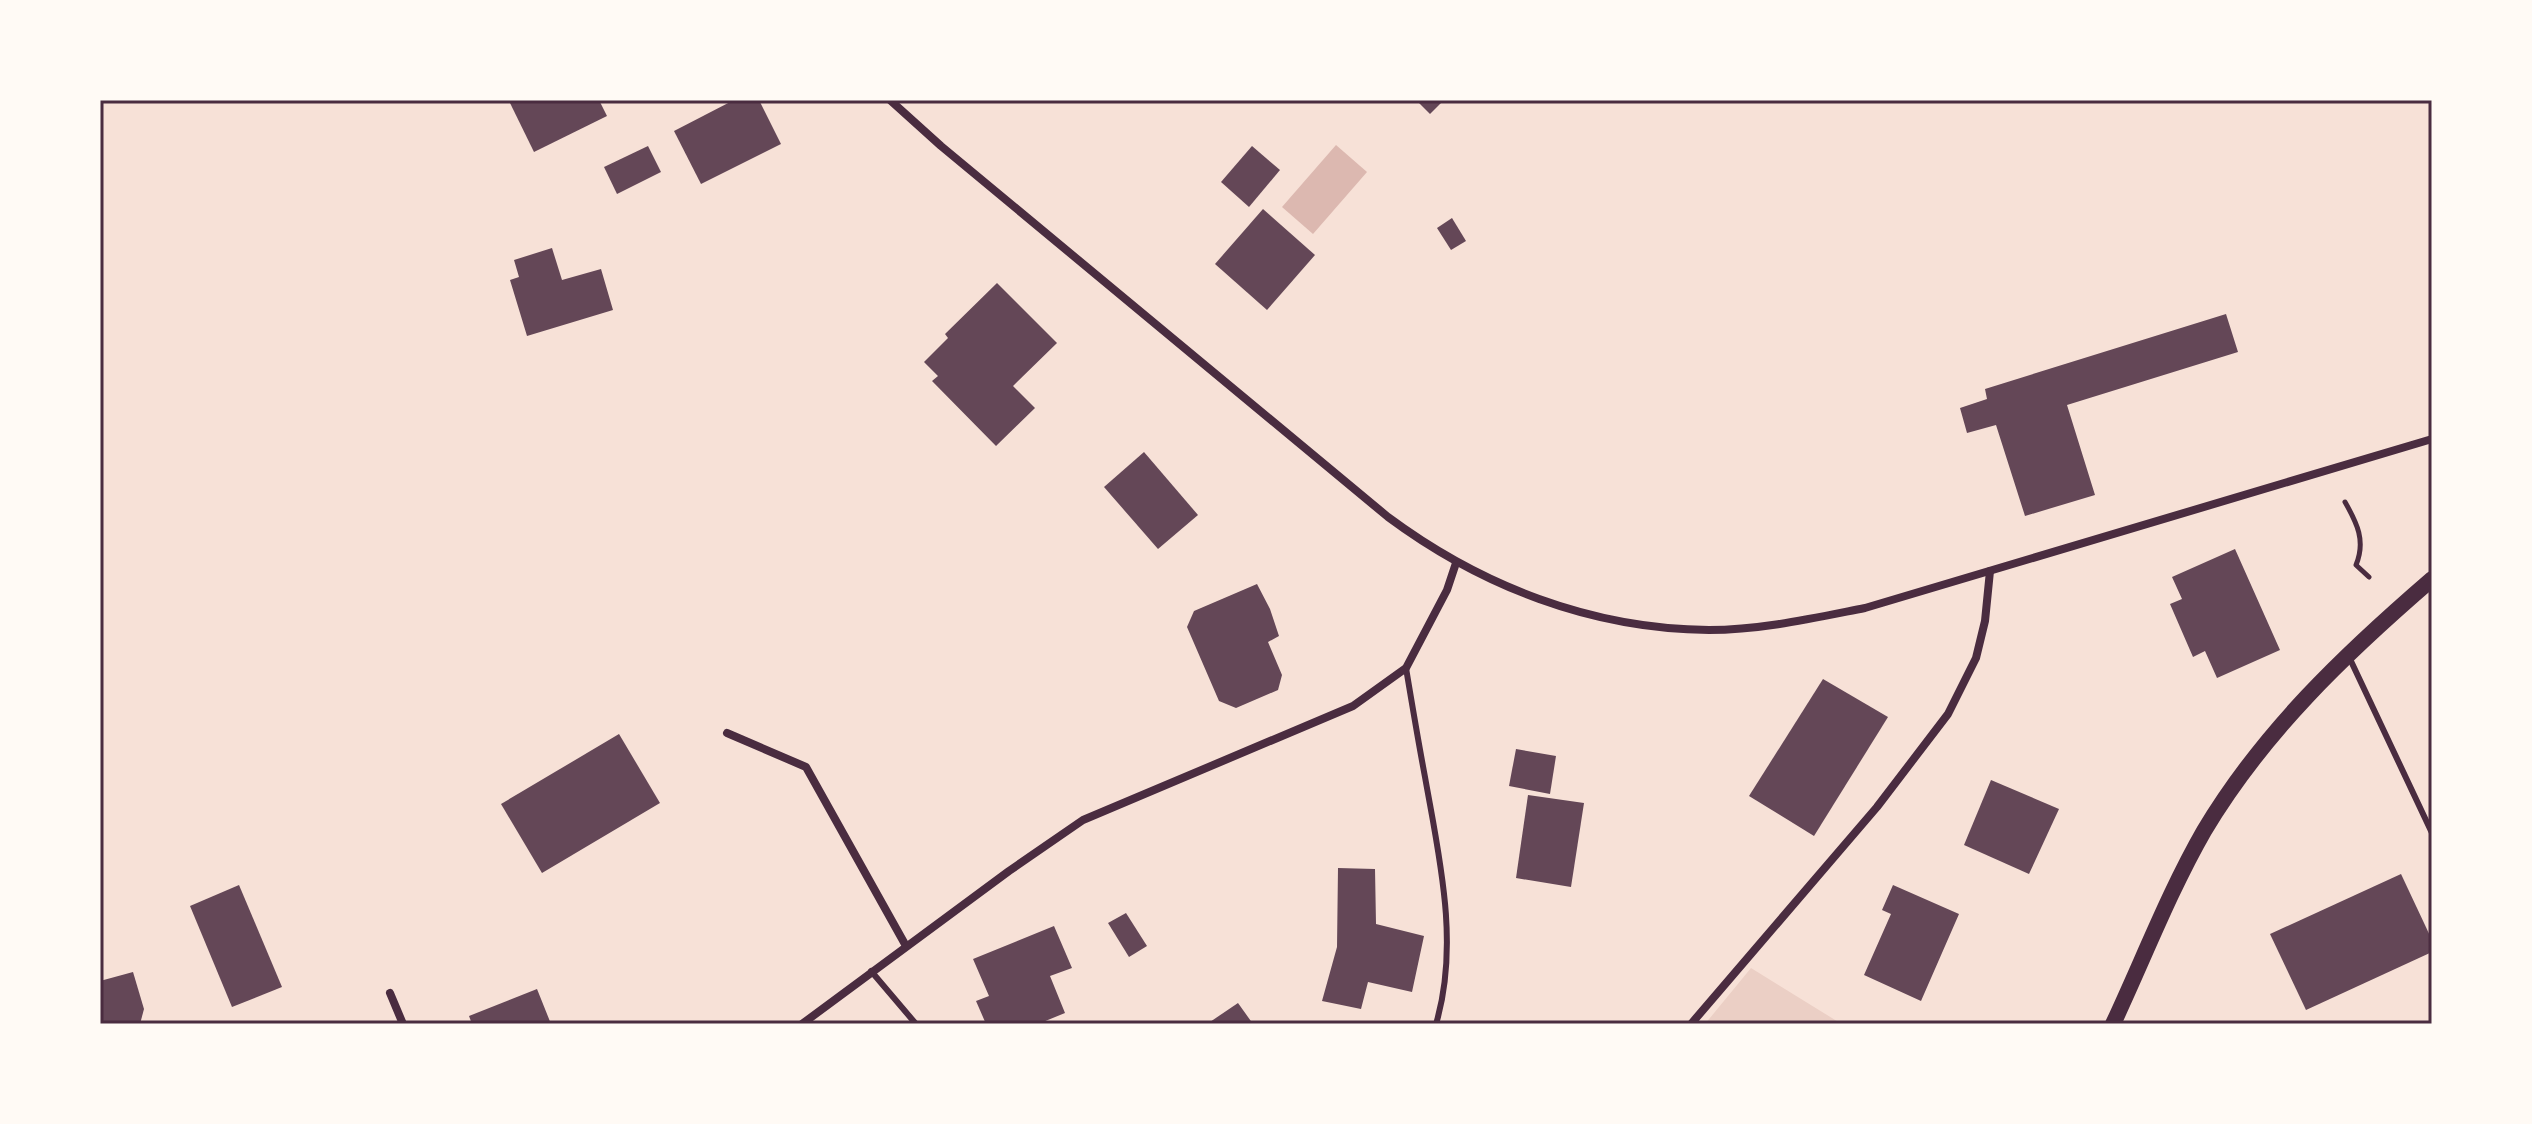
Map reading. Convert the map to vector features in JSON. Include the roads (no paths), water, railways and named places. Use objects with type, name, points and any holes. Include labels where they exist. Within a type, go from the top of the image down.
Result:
[{"type":"main road","points":[[2113,1024],[2204,833],[2243,772],[2286,718],[2348,654],[2432,579]]},
{"type":"street","points":[[890,100],[941,146],[1388,517],[1456,563],[1511,590],[1606,619],[1709,630],[1821,617],[1865,608],[2432,439]]},
{"type":"street","points":[[802,1024],[1083,820],[1353,706],[1406,668],[1447,590],[1456,563]]},
{"type":"street","points":[[1691,1024],[1877,807],[1948,714],[1976,658],[1985,621],[1990,571]]},
{"type":"street","points":[[727,733],[806,767],[906,946]]},
{"type":"street","points":[[390,993],[403,1024]]},
{"type":"lane","points":[[2348,654],[2432,833]]},
{"type":"lane","points":[[1406,668],[1442,867],[1446,942],[1442,1002],[1436,1024]]},
{"type":"lane","points":[[871,971],[916,1024]]}]
